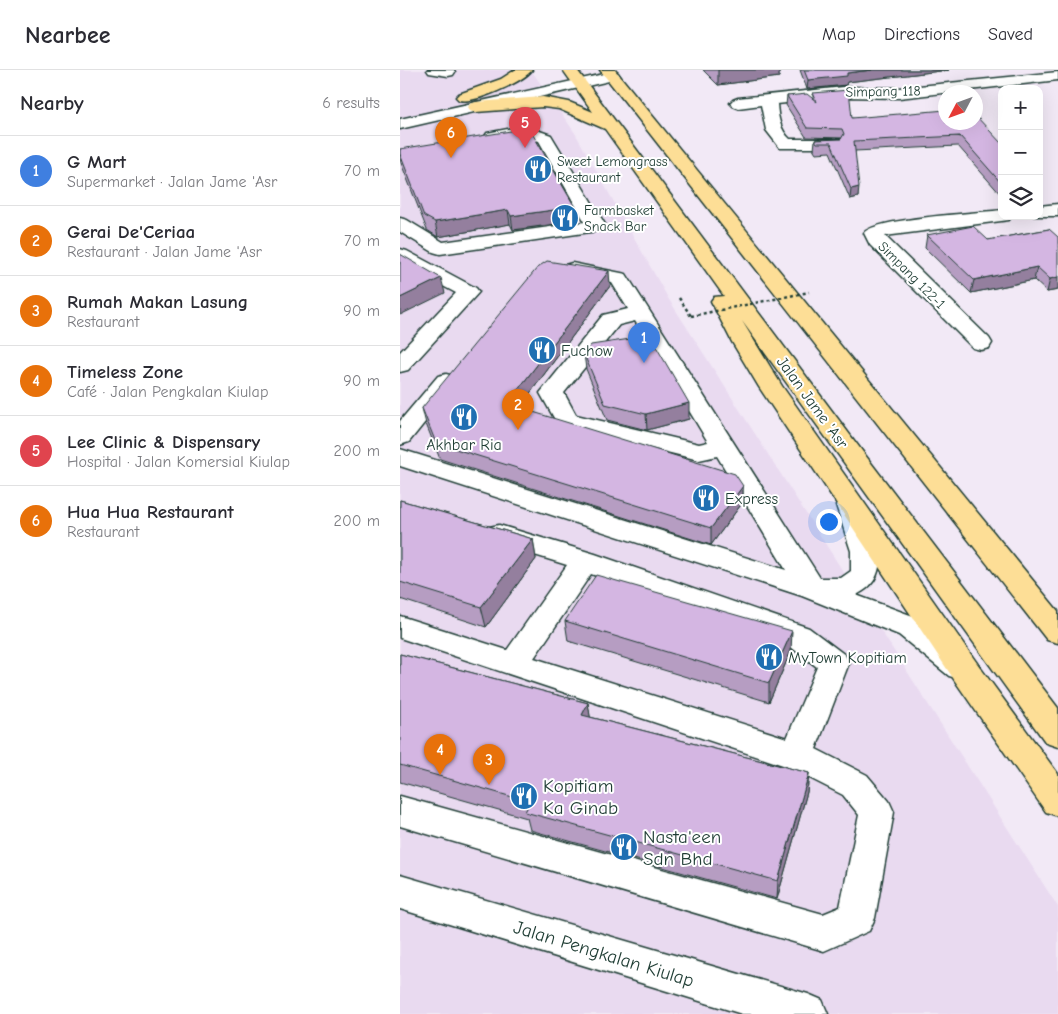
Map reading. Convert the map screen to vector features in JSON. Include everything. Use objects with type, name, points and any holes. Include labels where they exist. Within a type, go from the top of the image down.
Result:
[{"type":"main road","points":[[470,102],[525,70]]},
{"type":"main road","points":[[610,73],[1058,632]]},
{"type":"main road","name":"Jalan Jame 'Asr","points":[[579,74],[610,125],[680,222],[1058,733]]},
{"type":"main road","points":[[470,102],[543,102],[563,105],[610,125]]},
{"type":"main road","points":[[680,222],[743,342],[771,387],[966,672],[1058,801]]},
{"type":"street","points":[[400,124],[470,102],[579,74],[610,73]]},
{"type":"street","name":"Simpang 118","points":[[738,104],[844,92],[899,93],[1058,76]]},
{"type":"street","points":[[769,101],[769,117],[780,140],[786,144],[834,143]]},
{"type":"street","points":[[400,110],[470,102]]},
{"type":"street","points":[[407,259],[440,248],[597,226],[545,138],[532,132],[517,132],[478,138]]},
{"type":"street","points":[[1043,212],[1058,210]]},
{"type":"street","name":"Simpang 122-1","points":[[982,343],[877,241],[874,233],[888,228],[998,216]]},
{"type":"street","points":[[400,224],[440,248]]},
{"type":"street","points":[[402,358],[469,292],[407,259]]},
{"type":"street","points":[[550,268],[558,266],[618,278],[812,589]]},
{"type":"street","points":[[639,313],[611,320],[552,393],[567,420],[699,452],[724,446]]},
{"type":"street","points":[[400,437],[456,369]]},
{"type":"street","points":[[400,457],[812,589],[910,628],[966,672]]},
{"type":"street","points":[[812,589],[847,587],[860,582],[866,574],[865,550],[847,499]]},
{"type":"street","points":[[474,526],[585,561],[798,636],[834,663],[797,755]]},
{"type":"street","points":[[514,664],[585,561]]},
{"type":"street","points":[[400,627],[797,755],[855,785],[877,812],[856,918],[824,933],[400,811]]},
{"type":"street","name":"Jalan Pengkalan Kiulap","points":[[400,892],[808,1014]]},
{"type":"path","points":[[679,298],[691,316],[809,292]]},
{"type":"shaded area","points":[[400,70],[531,70],[575,133],[668,298],[1058,907],[1058,1014],[400,1014]]},
{"type":"building","points":[[804,70],[872,70],[847,73],[847,76],[808,80]]},
{"type":"building","points":[[849,90],[852,118],[938,111],[938,130],[983,130],[983,124],[998,140],[998,179],[960,136],[854,141],[859,187],[851,189],[831,143],[817,143],[815,140],[841,139],[844,134],[842,129],[807,128],[787,96],[807,94],[817,102],[813,93]]},
{"type":"building","points":[[529,128],[575,207],[511,216],[508,210],[435,222],[424,216],[400,154],[400,149]]},
{"type":"building","points":[[973,226],[988,240],[1049,229],[1058,237],[1058,277],[1050,279],[1037,267],[974,280],[927,235]]},
{"type":"building","points":[[400,254],[441,278],[400,298]]},
{"type":"building","points":[[547,261],[609,271],[507,404],[735,474],[743,486],[711,528],[436,443],[422,408],[538,267]]},
{"type":"building","points":[[650,336],[689,403],[646,414],[605,404],[584,354],[591,345]]},
{"type":"building","points":[[400,500],[533,539],[481,607],[400,582]]},
{"type":"building","points":[[596,575],[792,631],[769,683],[565,621]]},
{"type":"building","points":[[400,654],[588,703],[582,715],[809,773],[778,881],[525,812],[530,802],[400,765]]},
{"type":"place","name":"Lee Clinic & Dispensary","points":[[525,148]]},
{"type":"place","name":"Hua Hua Restaurant","points":[[451,158]]},
{"type":"place","name":"Sweet Lemongrass Restaurant","points":[[538,169]]},
{"type":"place","name":"Farmbasket Snack Bar","points":[[565,218]]},
{"type":"place","name":"Fuchow","points":[[542,350]]},
{"type":"place","name":"G Mart","points":[[644,363]]},
{"type":"place","name":"Akhbar Ria","points":[[464,417]]},
{"type":"place","name":"Gerai De'Ceriaa","points":[[518,430]]},
{"type":"place","name":"Express","points":[[706,498]]},
{"type":"place","name":"MyTown Kopitiam","points":[[769,657]]},
{"type":"place","name":"Timeless Zone","points":[[440,775]]},
{"type":"place","name":"Rumah Makan Lasung","points":[[489,785]]},
{"type":"place","name":"Kopitiam Ka Ginab","points":[[524,796]]},
{"type":"place","name":"Nasta'een Sdn Bhd","points":[[624,847]]}]
